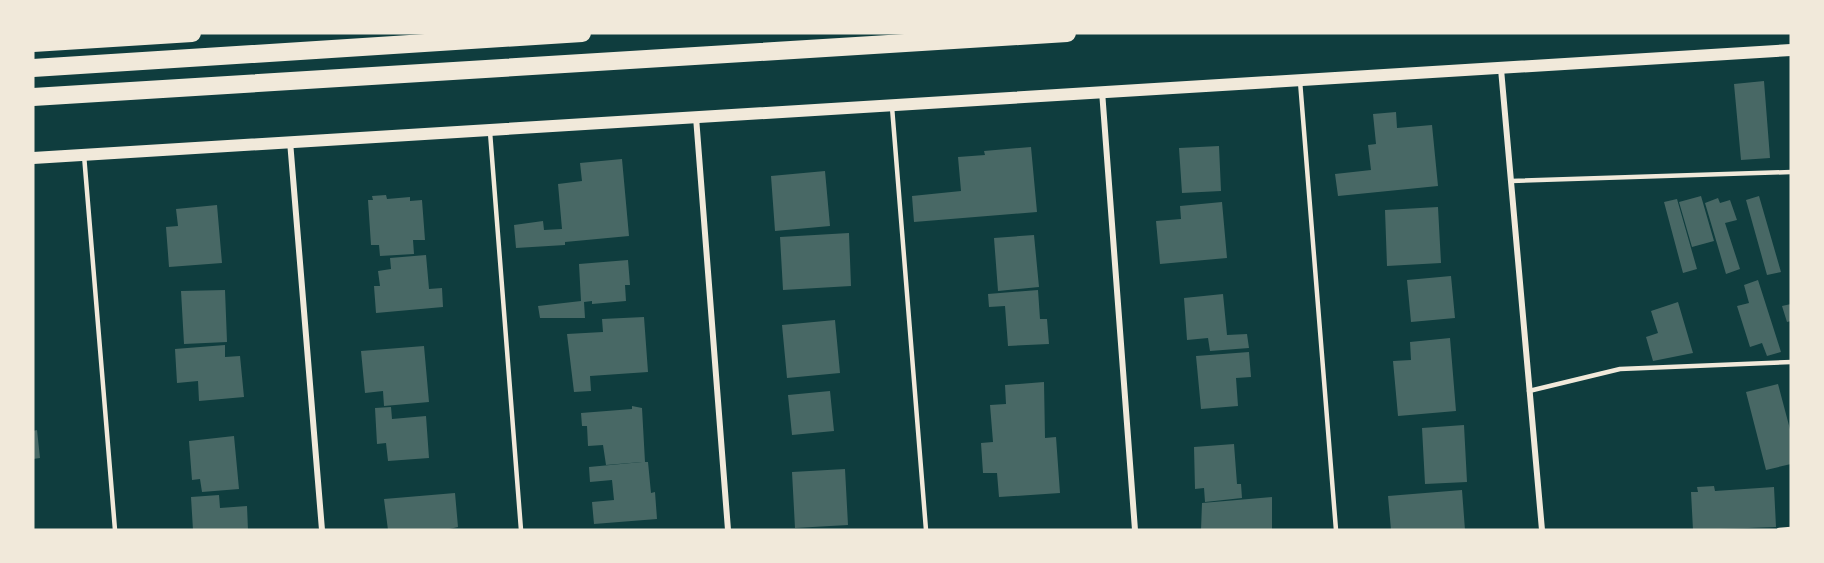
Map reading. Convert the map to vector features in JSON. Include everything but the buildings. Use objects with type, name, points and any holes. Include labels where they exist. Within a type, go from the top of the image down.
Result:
[{"type":"highway","points":[[33,43],[192,33]]},
{"type":"highway","points":[[33,68],[582,33]]},
{"type":"highway","points":[[33,97],[1067,33]]},
{"type":"main road","points":[[33,158],[1101,90],[1501,69],[1791,50]]},
{"type":"street","points":[[1501,69],[1542,530]]},
{"type":"street","points":[[1101,90],[1135,530]]},
{"type":"street","points":[[696,117],[728,530]]},
{"type":"street","points":[[290,140],[322,530]]},
{"type":"lane","points":[[1300,78],[1336,530]]},
{"type":"lane","points":[[892,105],[926,530]]},
{"type":"lane","points":[[490,129],[521,530]]},
{"type":"lane","points":[[84,155],[116,530]]},
{"type":"lane","points":[[1511,182],[1791,172]]},
{"type":"lane","points":[[1529,391],[1620,369],[1791,362]]},
{"type":"lane","points":[[1779,530],[1791,529]]}]
